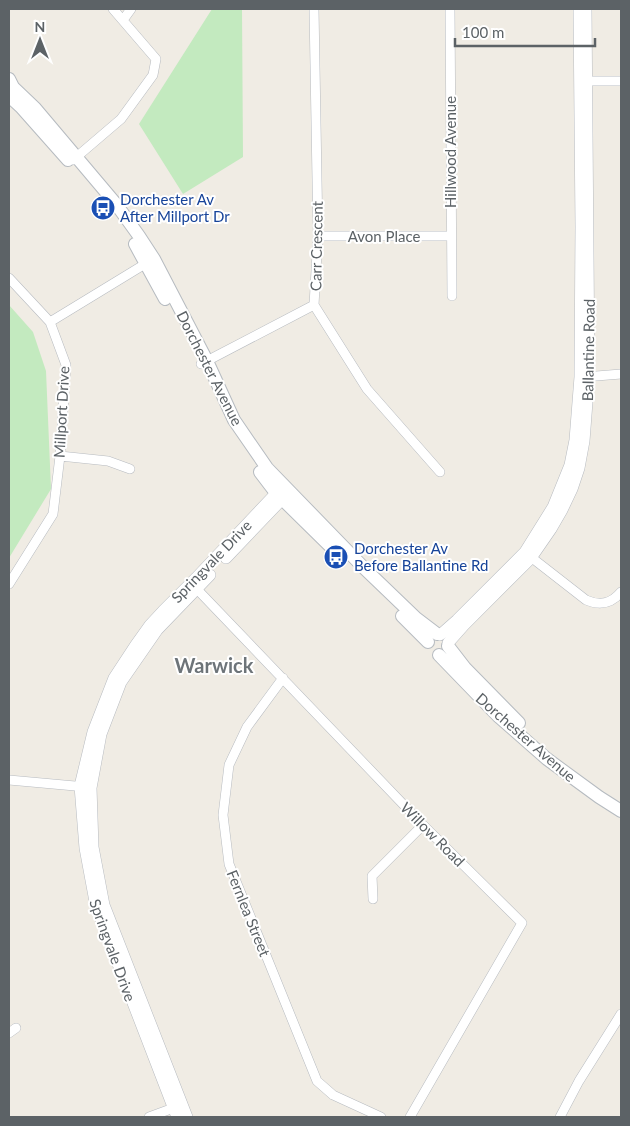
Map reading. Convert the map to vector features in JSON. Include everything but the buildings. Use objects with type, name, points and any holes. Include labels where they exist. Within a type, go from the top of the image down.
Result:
[{"type":"main road","name":"Dorchester Avenue","points":[[9,80],[17,91],[35,108],[150,261],[204,362],[227,420],[241,446],[282,493],[365,569],[440,643],[498,716],[547,759],[599,797],[620,804]]},
{"type":"main road","name":"Dorchester Avenue","points":[[9,96],[22,106],[73,159]]},
{"type":"street","points":[[73,159],[121,119],[153,75],[156,59],[113,9]]},
{"type":"street","points":[[123,20],[131,9]]},
{"type":"street","name":"Carr Crescent","points":[[314,9],[318,236],[314,305],[367,389],[440,472]]},
{"type":"street","name":"Hillwood Avenue","points":[[450,9],[452,296]]},
{"type":"street","name":"Ballantine Road","points":[[578,9],[584,81]]},
{"type":"street","name":"Ballantine Road","points":[[440,643],[457,620],[528,555],[563,486],[570,465],[584,377],[584,81],[586,9]]},
{"type":"street","points":[[584,81],[621,81]]},
{"type":"street","name":"Avon Place","points":[[318,236],[451,236]]},
{"type":"street","points":[[9,278],[50,322],[150,261]]},
{"type":"street","points":[[204,362],[314,305]]},
{"type":"street","name":"Millport Drive","points":[[9,584],[53,514],[60,456],[66,365],[50,322]]},
{"type":"street","points":[[584,377],[621,374]]},
{"type":"street","points":[[60,456],[108,461],[130,469]]},
{"type":"street","name":"Springvale Drive","points":[[187,1117],[177,1110],[96,907],[85,848],[85,787],[93,732],[114,678],[150,625],[193,585],[282,493]]},
{"type":"street","points":[[528,555],[586,600],[595,604],[613,600],[621,592]]},
{"type":"street","name":"Willow Road","points":[[193,585],[423,825],[522,924],[410,1117]]},
{"type":"street","name":"Fernlea Street","points":[[283,678],[247,727],[229,765],[224,815],[229,864],[317,1082],[333,1095],[380,1117]]},
{"type":"street","points":[[9,780],[85,787]]},
{"type":"street","points":[[372,899],[372,876],[423,825]]},
{"type":"street","points":[[560,1117],[579,1081],[621,1014]]},
{"type":"street","points":[[149,1117],[177,1110]]},
{"type":"green space","points":[[212,9],[242,9],[243,157],[183,194],[139,124]]},
{"type":"green space","points":[[9,305],[33,332],[46,371],[51,489],[9,558]]},
{"type":"place","name":"Dorchester Av After Millport Dr","points":[[103,208]]},
{"type":"place","name":"Dorchester Av Before Ballantine Rd","points":[[336,557]]},
{"type":"district","name":"Warwick","points":[[214,665]]}]
